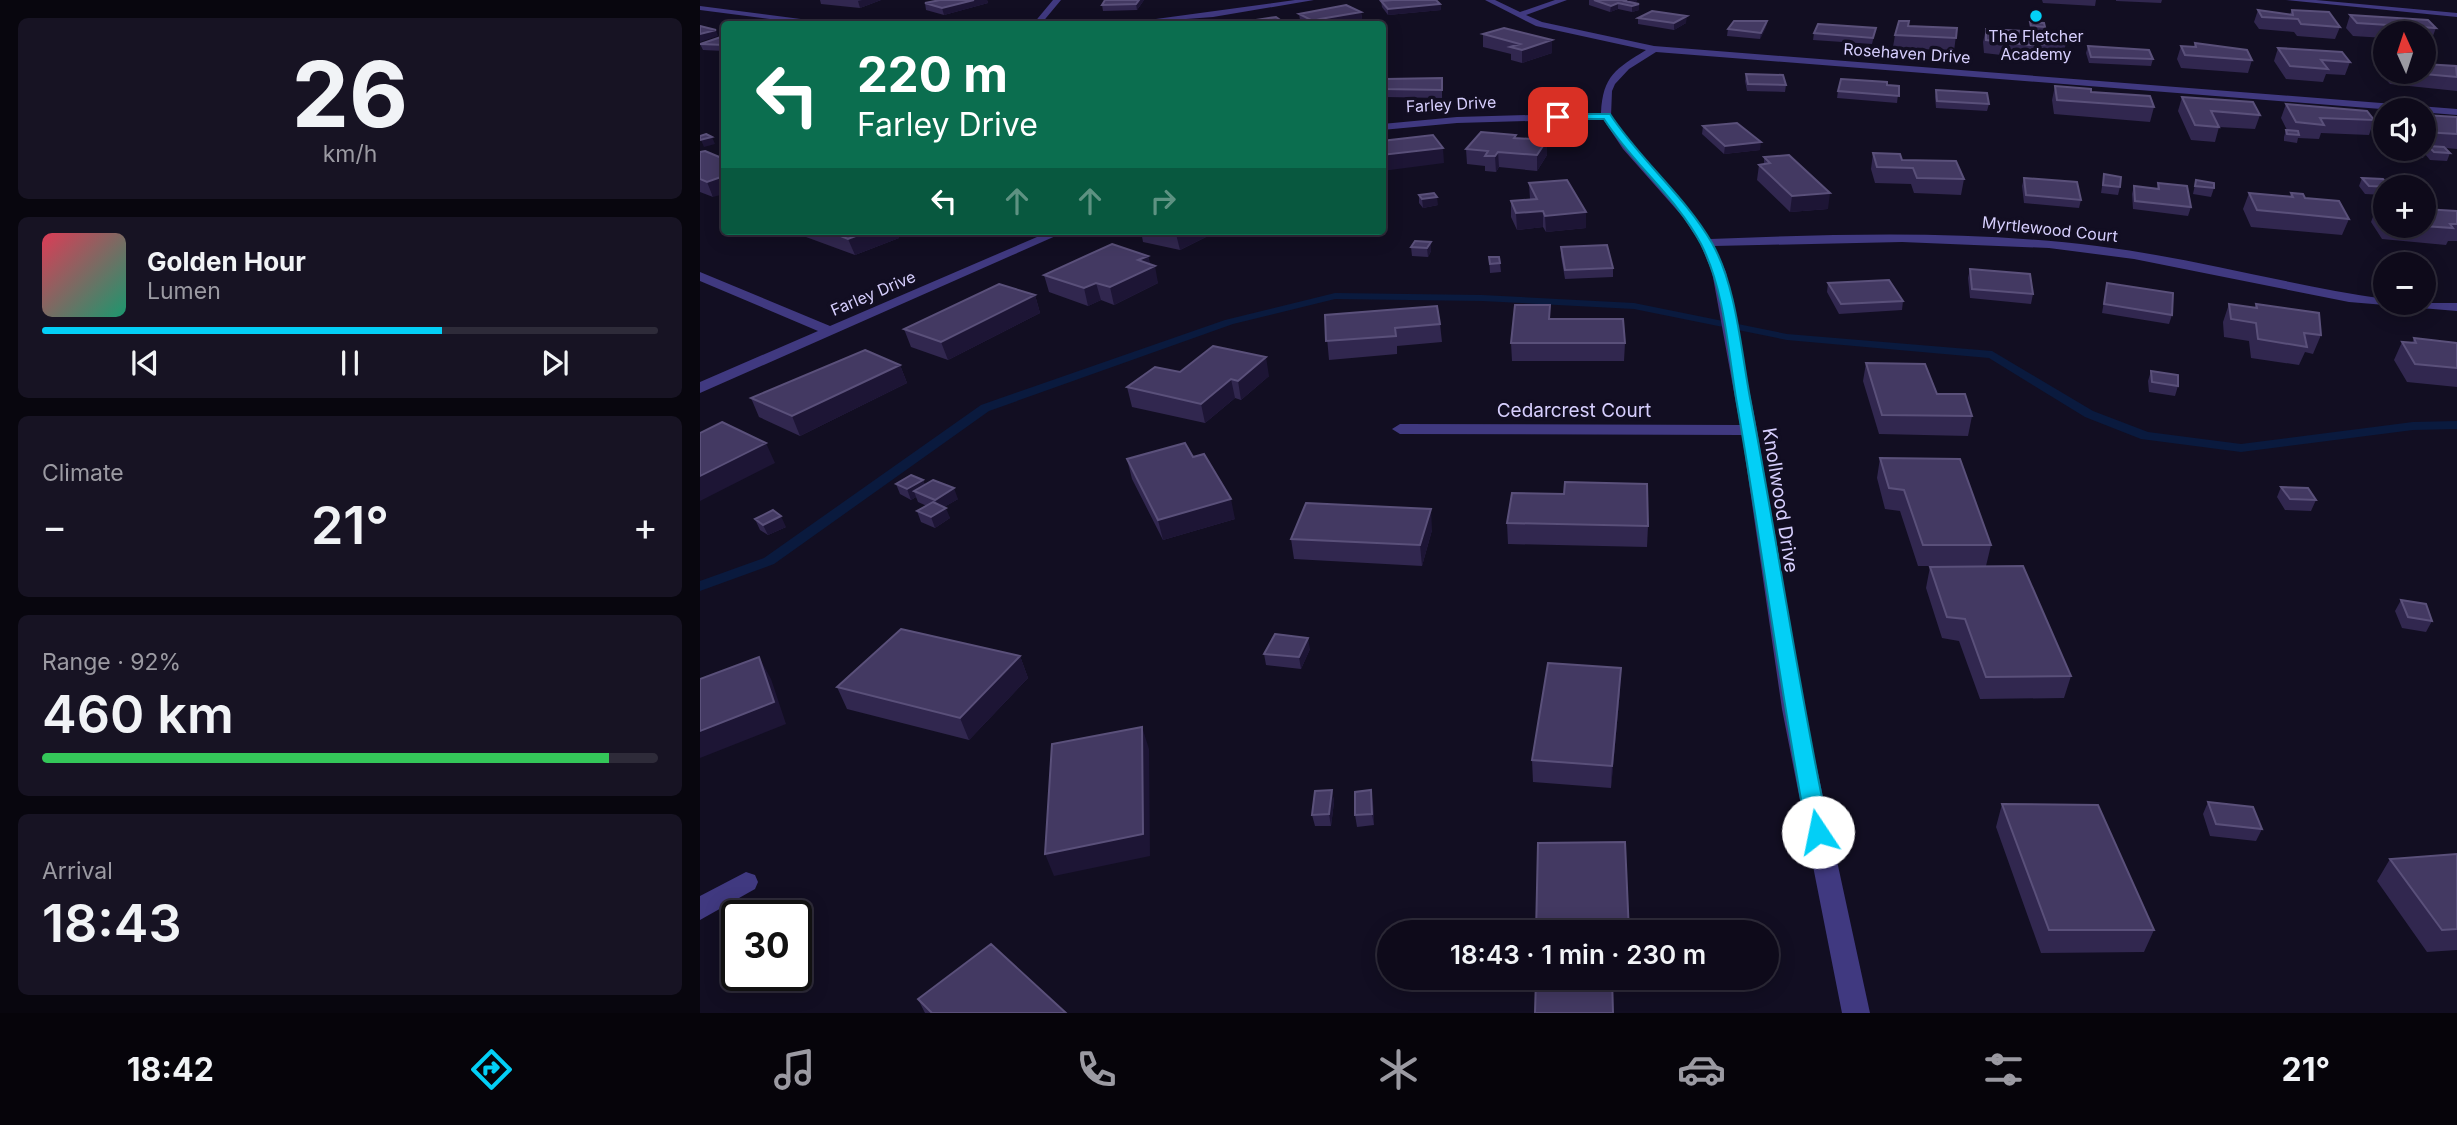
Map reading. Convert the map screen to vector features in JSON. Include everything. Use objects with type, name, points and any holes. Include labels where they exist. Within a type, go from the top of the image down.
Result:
[{"type":"street","points":[[1040,21],[1057,0]]},
{"type":"street","points":[[1153,21],[1310,0]]},
{"type":"street","name":"Rosehaven Drive","points":[[1489,0],[1518,15],[1576,34],[1654,50],[2457,111]]},
{"type":"street","points":[[1518,15],[1563,0]]},
{"type":"street","points":[[2290,0],[2457,15]]},
{"type":"street","points":[[700,8],[801,21]]},
{"type":"street","points":[[1606,116],[1607,91],[1611,83],[1626,67],[1654,50]]},
{"type":"street","name":"Farley Drive","points":[[1386,127],[1457,120],[1606,116]]},
{"type":"street","name":"Knollwood Drive","points":[[1606,116],[1619,137],[1688,215],[1706,243],[1719,272],[1749,430],[1793,709],[1856,1013]]},
{"type":"street","name":"Farley Drive","points":[[700,388],[1052,235]]},
{"type":"street","name":"Myrtlewood Court","points":[[1706,243],[1914,237],[2039,244],[2188,263],[2373,300]]},
{"type":"street","points":[[700,276],[829,331]]},
{"type":"street","name":"Myrtlewood Court","points":[[2436,306],[2457,307]]},
{"type":"street","name":"Cedarcrest Court","points":[[1400,429],[1749,430]]},
{"type":"street","points":[[700,909],[746,882]]},
{"type":"building","points":[[974,0],[942,8],[925,3]]},
{"type":"building","points":[[1105,0],[1139,0],[1136,4],[1102,5]]},
{"type":"building","points":[[1436,0],[1440,4],[1388,9],[1381,1]]},
{"type":"building","points":[[1594,0],[1627,0],[1625,1],[1639,4],[1632,6],[1618,3],[1611,6]]},
{"type":"building","points":[[1346,5],[1361,12],[1313,21],[1299,14]]},
{"type":"building","points":[[2258,10],[2293,15],[2292,10],[2329,12],[2340,27],[2301,24],[2298,19],[2262,17]]},
{"type":"building","points":[[1652,11],[1687,16],[1674,23],[1638,18]]},
{"type":"building","points":[[2350,15],[2429,21],[2373,21],[2373,24],[2357,23]]},
{"type":"building","points":[[1276,17],[1282,21],[1249,21]]},
{"type":"building","points":[[1734,21],[1767,21],[1761,33],[1728,29]]},
{"type":"building","points":[[1899,21],[1909,21],[1908,26],[1957,28],[1956,38],[1895,35]]},
{"type":"building","points":[[2030,22],[2044,23],[2045,27],[2031,26]]},
{"type":"building","points":[[1818,24],[1876,28],[1873,38],[1814,33]]},
{"type":"building","points":[[700,26],[716,30],[700,34]]},
{"type":"building","points":[[1504,28],[1552,40],[1522,50],[1510,47],[1520,44],[1483,34]]},
{"type":"building","points":[[1986,29],[2044,32],[2064,36],[2066,43],[2030,45],[1986,40]]},
{"type":"building","points":[[721,37],[721,45],[700,44]]},
{"type":"building","points":[[2195,43],[2247,50],[2252,60],[2185,55],[2181,46],[2196,47]]},
{"type":"building","points":[[2088,46],[2149,50],[2153,59],[2091,57]]},
{"type":"building","points":[[2278,48],[2342,52],[2350,62],[2321,60],[2328,69],[2290,66]]},
{"type":"building","points":[[2436,65],[2456,66],[2457,77],[2436,75]]},
{"type":"building","points":[[1746,74],[1783,75],[1786,85],[1748,84]]},
{"type":"building","points":[[1442,78],[1442,90],[1386,89],[1386,79]]},
{"type":"building","points":[[1841,79],[1887,82],[1887,85],[1899,86],[1899,96],[1838,91]]},
{"type":"building","points":[[2055,86],[2091,89],[2091,92],[2150,96],[2154,107],[2057,100]]},
{"type":"building","points":[[1936,90],[1987,93],[1989,104],[1937,101]]},
{"type":"building","points":[[2182,97],[2253,102],[2260,115],[2211,111],[2219,127],[2195,125]]},
{"type":"building","points":[[2286,104],[2367,111],[2373,119],[2320,118],[2324,125],[2296,122]]},
{"type":"building","points":[[2436,116],[2457,117],[2457,134],[2436,133]]},
{"type":"building","points":[[1737,123],[1761,142],[1725,146],[1703,126]]},
{"type":"building","points":[[2286,130],[2298,131],[2299,135],[2287,134]]},
{"type":"building","points":[[1481,132],[1547,140],[1537,155],[1498,152],[1495,156],[1485,156],[1488,151],[1466,149]]},
{"type":"building","points":[[706,134],[712,137],[700,140],[700,136]]},
{"type":"building","points":[[1433,135],[1443,148],[1386,155],[1386,141]]},
{"type":"building","points":[[2436,146],[2444,147],[2450,153],[2436,152]]},
{"type":"building","points":[[705,151],[721,158],[721,177],[707,182],[700,179],[700,152]]},
{"type":"building","points":[[1873,153],[1900,154],[1902,160],[1956,161],[1964,179],[1917,178],[1913,168],[1877,167]]},
{"type":"building","points":[[1789,155],[1830,193],[1792,196],[1759,165],[1770,163],[1764,157]]},
{"type":"building","points":[[2104,174],[2121,177],[2120,187],[2103,185]]},
{"type":"building","points":[[2024,178],[2077,182],[2081,200],[2026,195]]},
{"type":"building","points":[[2362,178],[2373,179],[2373,186],[2369,186]]},
{"type":"building","points":[[1567,180],[1586,212],[1545,216],[1543,211],[1516,213],[1511,201],[1537,199],[1529,183]]},
{"type":"building","points":[[2196,180],[2214,183],[2214,188],[2195,186]]},
{"type":"building","points":[[2158,183],[2187,186],[2191,207],[2135,201],[2134,186],[2159,189]]},
{"type":"building","points":[[1434,193],[1437,197],[1422,199],[1419,195]]},
{"type":"building","points":[[2249,193],[2293,197],[2291,193],[2303,194],[2305,198],[2339,201],[2349,219],[2257,210]]},
{"type":"building","points":[[2436,210],[2457,211],[2457,224],[2450,224],[2453,228],[2436,227]]},
{"type":"building","points":[[838,235],[858,235],[848,239]]},
{"type":"building","points":[[1415,241],[1431,242],[1427,248],[1411,247]]},
{"type":"building","points":[[1112,244],[1148,256],[1138,260],[1155,266],[1110,287],[1096,283],[1084,288],[1044,275]]},
{"type":"building","points":[[1607,245],[1613,268],[1565,270],[1561,247]]},
{"type":"building","points":[[1489,257],[1499,257],[1500,263],[1490,264]]},
{"type":"building","points":[[1970,269],[2030,274],[2033,294],[1972,289]]},
{"type":"building","points":[[1889,280],[1903,301],[1841,304],[1828,283]]},
{"type":"building","points":[[2107,283],[2173,293],[2172,315],[2104,304]]},
{"type":"building","points":[[999,284],[1035,295],[941,342],[904,329]]},
{"type":"building","points":[[2229,304],[2257,308],[2256,304],[2319,313],[2321,335],[2304,333],[2307,347],[2258,339],[2256,323],[2231,319]]},
{"type":"building","points":[[1515,305],[1550,305],[1549,319],[1623,319],[1625,343],[1511,343]]},
{"type":"building","points":[[1437,306],[1440,324],[1395,328],[1396,336],[1326,341],[1325,315]]},
{"type":"building","points":[[2414,338],[2457,343],[2457,368],[2415,364],[2402,342],[2416,343]]},
{"type":"building","points":[[1213,346],[1266,357],[1238,381],[1231,379],[1201,404],[1127,387],[1155,367],[1180,372]]},
{"type":"building","points":[[865,350],[900,365],[792,416],[751,398]]},
{"type":"building","points":[[1866,363],[1925,364],[1937,394],[1965,394],[1972,416],[1882,415]]},
{"type":"building","points":[[2151,371],[2178,375],[2178,386],[2152,382]]},
{"type":"building","points":[[722,422],[766,443],[700,476],[700,433]]},
{"type":"building","points":[[1185,443],[1193,457],[1204,454],[1231,499],[1158,520],[1127,459]]},
{"type":"building","points":[[1880,458],[1960,459],[1991,545],[1923,545],[1904,490],[1889,488]]},
{"type":"building","points":[[911,475],[923,480],[907,489],[896,484]]},
{"type":"building","points":[[933,480],[954,488],[935,500],[914,491]]},
{"type":"building","points":[[1565,482],[1647,484],[1648,526],[1507,523],[1512,493],[1564,494]]},
{"type":"building","points":[[2281,487],[2308,488],[2316,500],[2290,499]]},
{"type":"building","points":[[933,502],[946,508],[931,517],[917,511]]},
{"type":"building","points":[[1306,503],[1431,509],[1420,545],[1291,539]]},
{"type":"building","points":[[773,510],[781,516],[763,525],[755,519]]},
{"type":"building","points":[[2023,566],[2071,676],[1986,677],[1965,619],[1947,617],[1930,567]]},
{"type":"building","points":[[2401,600],[2426,604],[2432,621],[2408,617]]},
{"type":"building","points":[[901,629],[1020,656],[960,718],[837,687]]},
{"type":"building","points":[[1275,634],[1308,638],[1299,657],[1264,654]]},
{"type":"building","points":[[759,657],[774,702],[700,731],[700,679]]},
{"type":"building","points":[[1548,663],[1621,668],[1612,766],[1532,760]]},
{"type":"building","points":[[1142,727],[1143,834],[1045,854],[1052,744]]},
{"type":"building","points":[[1332,790],[1329,814],[1312,815],[1315,791]]},
{"type":"building","points":[[1371,790],[1372,814],[1355,815],[1355,792]]},
{"type":"building","points":[[2208,802],[2253,807],[2262,829],[2216,824]]},
{"type":"building","points":[[2002,804],[2098,805],[2154,930],[2049,930]]},
{"type":"building","points":[[1625,842],[1628,920],[1536,920],[1538,843]]},
{"type":"building","points":[[2457,854],[2457,929],[2442,930],[2390,859]]},
{"type":"building","points":[[991,944],[1066,1013],[932,1013],[918,999]]},
{"type":"building","points":[[1536,990],[1612,990],[1613,1013],[1535,1013]]},
{"type":"waterway","points":[[700,586],[769,561],[985,408],[1229,322],[1335,296],[1482,298],[1634,306],[1787,337],[1992,355],[2089,414],[2146,436],[2241,448],[2413,426],[2457,425]]},
{"type":"place","name":"The Fletcher Academy","points":[[2036,16]]},
{"type":"route","points":[[1558,117],[1606,116],[1610,126],[1627,147],[1688,215],[1706,243],[1719,272],[1749,430],[1793,709],[1818,832]]}]
